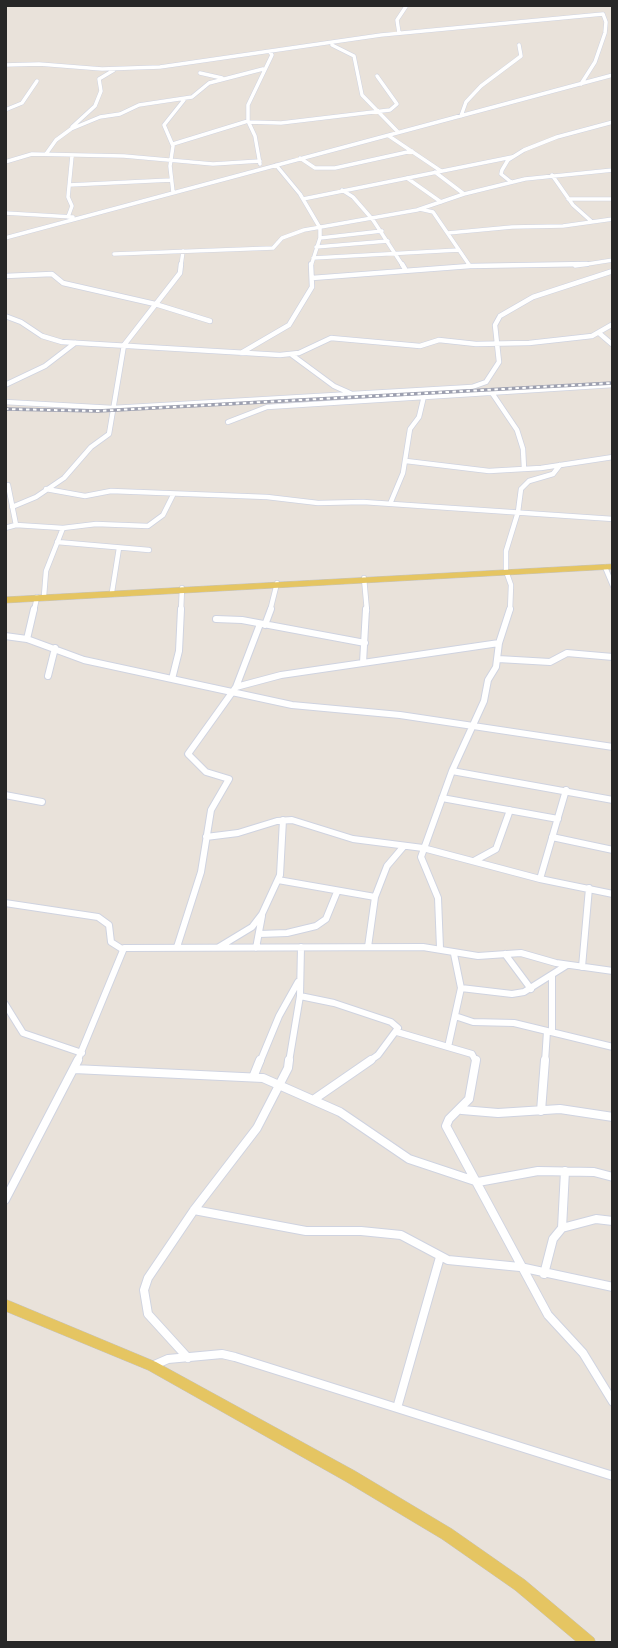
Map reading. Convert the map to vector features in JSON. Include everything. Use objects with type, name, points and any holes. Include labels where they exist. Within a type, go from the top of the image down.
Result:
[{"type":"main road","points":[[5,600],[364,578],[609,567]]},
{"type":"main road","points":[[5,1305],[152,1366],[350,1476],[447,1534],[520,1585],[589,1643]]},
{"type":"street","points":[[399,33],[397,20],[407,5]]},
{"type":"street","points":[[5,65],[115,69],[192,63],[399,33],[603,14],[606,22],[605,33],[595,62],[581,84]]},
{"type":"street","points":[[323,44],[338,47],[354,56],[362,95],[412,151],[441,171]]},
{"type":"street","points":[[461,116],[466,102],[481,86],[522,54],[519,45]]},
{"type":"street","points":[[258,170],[260,161],[255,135],[249,122],[248,106],[263,69],[270,61],[270,52]]},
{"type":"street","points":[[192,63],[206,84]]},
{"type":"street","points":[[46,154],[56,141],[95,106],[101,90],[99,79],[115,69]]},
{"type":"street","points":[[71,129],[100,117],[120,114],[135,106],[184,100],[192,97],[206,84],[263,69]]},
{"type":"street","points":[[200,73],[226,79]]},
{"type":"street","points":[[5,238],[613,75]]},
{"type":"street","points":[[173,144],[249,122],[281,123],[378,113],[397,106],[377,76]]},
{"type":"street","points":[[5,110],[22,103],[37,81]]},
{"type":"street","points":[[173,192],[170,160],[173,144],[164,125],[184,100]]},
{"type":"street","points":[[303,199],[512,157],[558,137],[613,122]]},
{"type":"street","points":[[300,158],[315,168],[335,168],[412,151]]},
{"type":"street","points":[[5,162],[26,154],[213,164],[260,161]]},
{"type":"street","points":[[68,217],[72,206],[69,185],[72,156]]},
{"type":"street","points":[[511,182],[501,173],[512,157]]},
{"type":"street","points":[[241,353],[289,324],[311,291],[313,258],[320,238],[320,228],[303,199],[276,165]]},
{"type":"street","points":[[114,254],[274,248],[285,236],[420,209],[511,182],[552,175],[613,170]]},
{"type":"street","points":[[435,172],[464,194]]},
{"type":"street","points":[[552,175],[568,199],[591,221]]},
{"type":"street","points":[[407,178],[441,202]]},
{"type":"street","points":[[69,185],[171,180]]},
{"type":"street","points":[[342,190],[353,197],[373,219],[405,269]]},
{"type":"street","points":[[568,199],[613,199]]},
{"type":"street","points":[[420,209],[433,212],[470,266]]},
{"type":"street","points":[[5,213],[79,218]]},
{"type":"street","points":[[447,233],[506,227],[555,226],[613,219]]},
{"type":"street","points":[[320,238],[382,231]]},
{"type":"street","points":[[316,247],[388,241]]},
{"type":"street","points":[[313,258],[458,250]]},
{"type":"street","points":[[12,506],[36,497],[68,475],[88,450],[109,434],[124,345],[181,271],[183,251]]},
{"type":"street","points":[[312,278],[470,266],[574,266],[613,260]]},
{"type":"street","points":[[5,402],[113,408],[472,387],[486,382],[499,362],[495,324],[500,316],[533,297],[613,271]]},
{"type":"street","points":[[5,276],[52,275],[62,282],[155,304],[210,321]]},
{"type":"street","points":[[5,316],[21,321],[42,336],[75,344],[292,355],[316,343],[338,337],[420,346],[439,340],[550,342],[599,333],[613,324]]},
{"type":"street","points":[[599,333],[613,345]]},
{"type":"street","points":[[5,386],[45,366],[75,344]]},
{"type":"street","points":[[292,355],[334,386],[355,395]]},
{"type":"street","points":[[228,422],[267,407],[613,385]]},
{"type":"street","points":[[492,393],[517,430],[523,449],[524,469]]},
{"type":"street","points":[[390,504],[406,461],[410,429],[419,417],[424,397]]},
{"type":"street","points":[[406,461],[466,470],[524,469],[613,457]]},
{"type":"street","points":[[440,948],[438,898],[422,862],[423,848],[498,659],[499,643],[512,604],[511,585],[506,571],[507,544],[518,512],[518,496],[524,485],[553,474],[559,465]]},
{"type":"street","points":[[8,485],[16,525]]},
{"type":"street","points":[[46,489],[88,496],[111,491],[267,497],[318,503],[390,504],[613,519]]},
{"type":"street","points":[[5,528],[16,525],[63,528],[92,524],[152,524],[163,515],[173,495]]},
{"type":"street","points":[[27,639],[46,571],[63,528]]},
{"type":"street","points":[[57,542],[149,550]]},
{"type":"street","points":[[112,592],[119,548]]},
{"type":"street","points":[[609,567],[613,586]]},
{"type":"street","points":[[363,663],[367,597],[364,578]]},
{"type":"street","points":[[177,947],[201,872],[211,810],[229,779],[206,772],[188,754],[236,687],[276,595],[277,583]]},
{"type":"street","points":[[172,680],[179,651],[182,588]]},
{"type":"street","points":[[215,619],[263,624],[365,643]]},
{"type":"street","points":[[5,636],[27,639],[77,659],[292,705],[400,715],[613,747]]},
{"type":"street","points":[[236,687],[281,675],[499,643]]},
{"type":"street","points":[[48,676],[55,648]]},
{"type":"street","points":[[498,659],[550,662],[567,653],[613,657]]},
{"type":"street","points":[[452,771],[613,800]]},
{"type":"street","points":[[540,880],[566,790]]},
{"type":"street","points":[[5,795],[42,802]]},
{"type":"street","points":[[442,798],[558,819]]},
{"type":"street","points":[[474,861],[496,849],[510,810]]},
{"type":"street","points":[[217,948],[252,927],[262,914],[281,868],[284,820]]},
{"type":"street","points":[[206,837],[238,833],[292,820],[353,839],[423,848],[540,880],[613,894]]},
{"type":"street","points":[[552,837],[613,850]]},
{"type":"street","points":[[368,947],[375,897],[387,866],[404,846]]},
{"type":"street","points":[[278,880],[375,897]]},
{"type":"street","points":[[582,967],[589,888]]},
{"type":"street","points":[[259,934],[287,933],[316,926],[326,919],[337,892]]},
{"type":"street","points":[[5,903],[98,916],[108,925],[111,942],[122,949],[440,948],[454,954],[527,954],[568,965],[613,971]]},
{"type":"street","points":[[256,948],[262,914]]},
{"type":"street","points":[[188,1357],[152,1321],[148,1314],[144,1290],[148,1278],[194,1210],[257,1128],[279,1085],[290,1060],[300,996],[301,947]]},
{"type":"street","points":[[5,1200],[82,1053],[122,949]]},
{"type":"street","points":[[448,1047],[461,988],[454,954]]},
{"type":"street","points":[[505,954],[531,989]]},
{"type":"street","points":[[461,988],[512,994],[531,989],[568,965]]},
{"type":"street","points":[[541,1111],[552,975]]},
{"type":"street","points":[[254,1075],[279,1016],[300,979]]},
{"type":"street","points":[[300,996],[334,1003],[396,1024],[397,1032],[378,1055],[313,1100]]},
{"type":"street","points":[[5,1004],[23,1033],[82,1053]]},
{"type":"street","points":[[454,1016],[472,1022],[514,1023],[613,1047]]},
{"type":"street","points":[[397,1032],[476,1057],[472,1092],[462,1110],[449,1119],[446,1125],[478,1182],[520,1268],[548,1315],[583,1353],[613,1402]]},
{"type":"street","points":[[74,1069],[254,1075],[313,1100],[361,1125],[409,1159],[478,1182],[538,1171],[594,1172],[613,1177]]},
{"type":"street","points":[[462,1110],[498,1113],[560,1108],[613,1116]]},
{"type":"street","points":[[562,1228],[565,1171]]},
{"type":"street","points":[[194,1210],[306,1231],[361,1231],[401,1235],[440,1257],[468,1264],[520,1268],[613,1287]]},
{"type":"street","points":[[544,1273],[553,1239],[562,1228],[596,1219],[613,1221]]},
{"type":"street","points":[[397,1408],[440,1257]]},
{"type":"street","points":[[152,1366],[168,1359],[222,1354],[235,1357],[613,1476]]},
{"type":"railway","points":[[5,409],[98,411],[613,383]]}]
